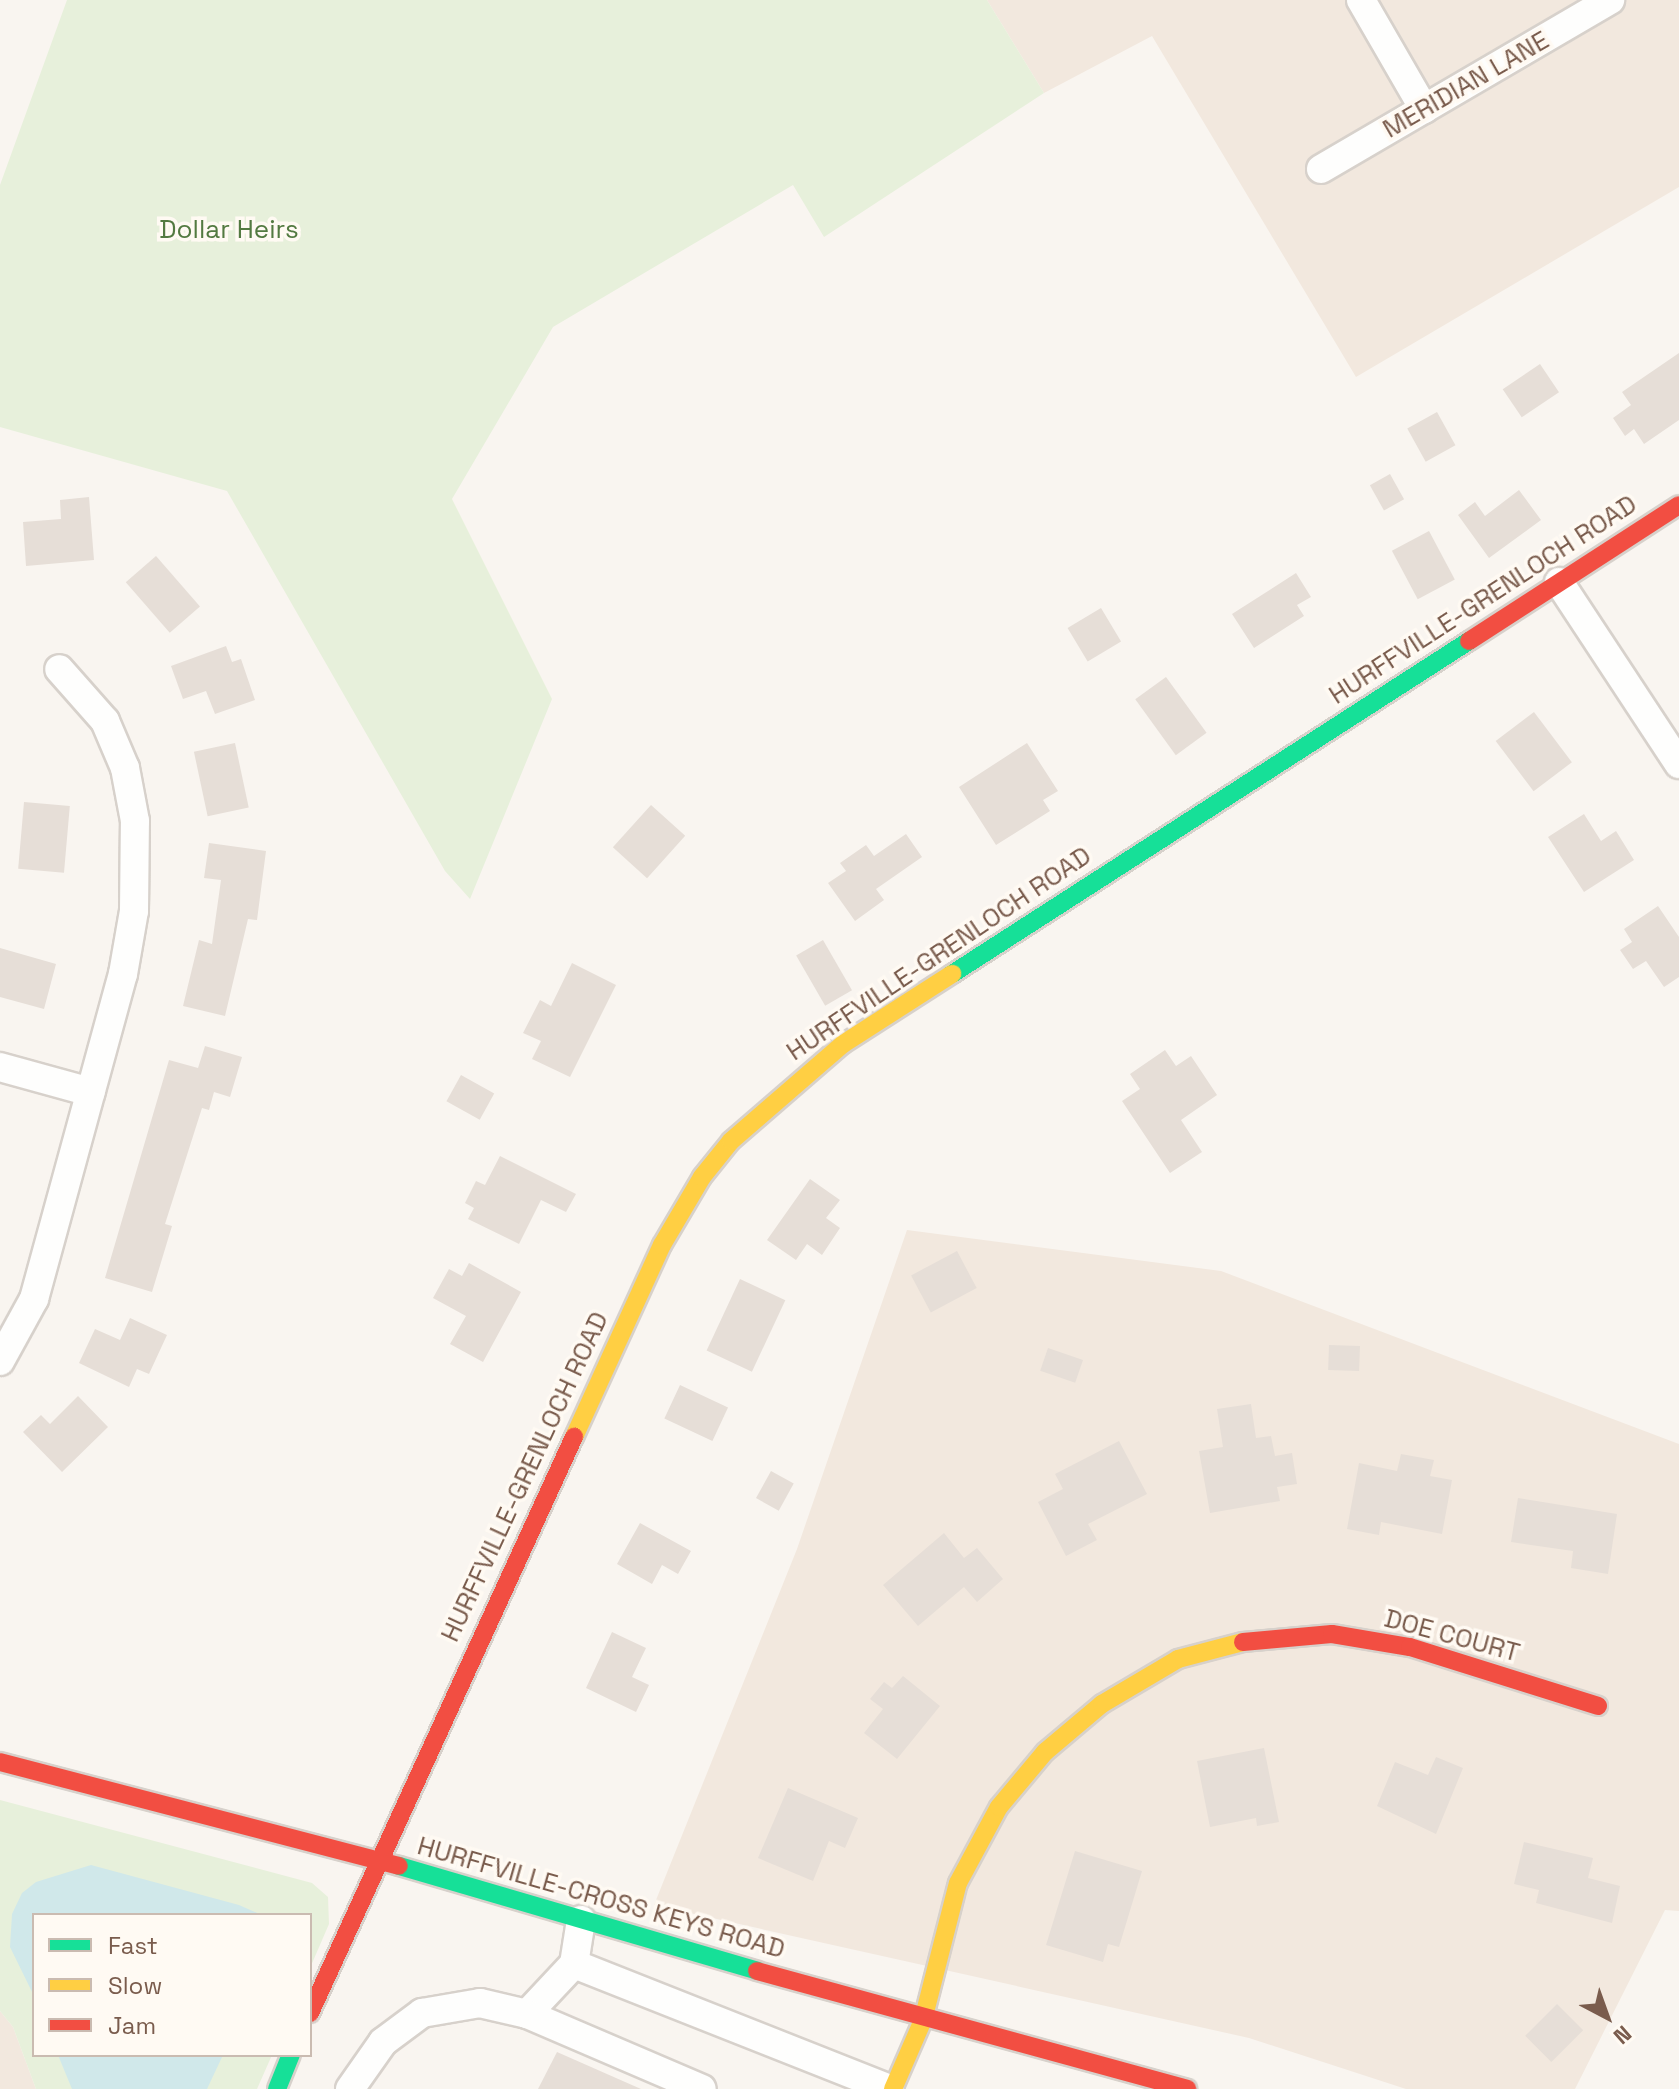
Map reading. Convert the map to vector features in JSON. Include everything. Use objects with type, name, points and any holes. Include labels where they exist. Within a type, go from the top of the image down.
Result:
[{"type":"main road","name":"HURFFVILLE-GRENLOCH ROAD","points":[[312,2008],[377,1860],[662,1245],[702,1177],[731,1141],[843,1044],[1679,505]]},
{"type":"main road","name":"DOE COURT","points":[[891,2089],[923,2020],[958,1883],[999,1807],[1045,1752],[1102,1704],[1178,1659],[1250,1640],[1332,1634],[1410,1647],[1598,1706]]},
{"type":"main road","name":"HURFFVILLE-CROSS KEYS ROAD","points":[[0,1762],[377,1860],[923,2020],[1187,2089]]},
{"type":"main road","points":[[277,2089],[290,2057]]},
{"type":"street","points":[[1361,0],[1424,109]]},
{"type":"street","name":"MERIDIAN LANE","points":[[1321,169],[1610,0]]},
{"type":"street","points":[[1559,582],[1679,764]]},
{"type":"street","points":[[0,1361],[34,1299],[129,942],[135,821],[117,744],[87,696],[59,669]]},
{"type":"street","points":[[0,1067],[91,1092]]},
{"type":"street","points":[[527,2014],[574,1964],[581,1920]]},
{"type":"street","points":[[574,1964],[891,2089]]},
{"type":"street","points":[[350,2089],[383,2042],[422,2013],[480,2003],[527,2014],[702,2089]]},
{"type":"shaded area","points":[[987,0],[1679,0],[1679,187],[1356,377],[1152,36],[1044,93]]},
{"type":"shaded area","points":[[907,1230],[1221,1271],[1679,1444],[1679,1911],[1665,1910],[1575,2089],[1406,2089],[1249,2038],[654,1905],[797,1549]]},
{"type":"shaded area","points":[[0,2011],[13,2027],[36,2089],[0,2089]]},
{"type":"green space","name":"Dollar Heirs","points":[[67,0],[987,0],[1044,93],[824,237],[793,185],[553,327],[452,499],[552,699],[470,899],[445,871],[227,491],[0,427],[0,185]]},
{"type":"green space","points":[[0,1800],[312,1883],[328,1897],[329,1924],[312,1963],[312,1913],[32,1913],[32,2057],[271,2057],[257,2089],[36,2089],[13,2027],[0,2011]]},
{"type":"water","points":[[91,1865],[239,1905],[257,1913],[32,1913],[32,1992],[10,1947],[12,1914],[22,1893],[36,1882]]},
{"type":"water","points":[[59,2057],[222,2057],[207,2089],[72,2089]]},
{"type":"building","points":[[1679,353],[1679,420],[1644,444],[1634,429],[1625,436],[1613,418],[1631,405],[1622,392]]},
{"type":"building","points":[[1540,364],[1559,392],[1522,417],[1503,389]]},
{"type":"building","points":[[1437,412],[1455,445],[1426,462],[1407,428]]},
{"type":"building","points":[[1390,474],[1404,499],[1384,511],[1370,485]]},
{"type":"building","points":[[1519,490],[1541,520],[1489,558],[1458,515],[1475,502],[1485,516]]},
{"type":"building","points":[[89,497],[94,560],[26,566],[23,522],[61,519],[60,500]]},
{"type":"building","points":[[1429,531],[1455,580],[1418,599],[1392,551]]},
{"type":"building","points":[[156,556],[200,607],[170,633],[126,582]]},
{"type":"building","points":[[1296,573],[1311,597],[1297,605],[1304,616],[1254,648],[1232,614]]},
{"type":"building","points":[[1101,608],[1121,641],[1088,662],[1068,628]]},
{"type":"building","points":[[226,646],[232,662],[241,659],[255,700],[215,714],[206,691],[183,699],[171,666]]},
{"type":"building","points":[[1166,677],[1207,733],[1176,755],[1135,699]]},
{"type":"building","points":[[1534,712],[1572,762],[1534,791],[1496,741]]},
{"type":"building","points":[[235,743],[249,808],[208,816],[194,752]]},
{"type":"building","points":[[1027,743],[1058,791],[1043,800],[1050,811],[996,845],[959,787]]},
{"type":"building","points":[[24,802],[70,806],[64,873],[18,869]]},
{"type":"building","points":[[651,805],[685,836],[647,878],[613,847]]},
{"type":"building","points":[[1584,814],[1601,841],[1616,831],[1634,860],[1584,892],[1548,837]]},
{"type":"building","points":[[906,834],[922,857],[876,889],[884,900],[855,921],[828,883],[846,871],[840,863],[866,845],[874,856]]},
{"type":"building","points":[[209,843],[266,851],[257,920],[248,919],[225,1016],[183,1006],[199,940],[212,944],[221,880],[204,878]]},
{"type":"building","points":[[1658,906],[1679,937],[1679,977],[1664,987],[1646,961],[1633,969],[1620,950],[1632,942],[1624,929]]},
{"type":"building","points":[[823,940],[852,990],[825,1006],[796,956]]},
{"type":"building","points":[[0,948],[56,964],[44,1009],[0,997]]},
{"type":"building","points":[[572,963],[616,985],[570,1077],[532,1059],[541,1041],[523,1033],[540,1000],[551,1006]]},
{"type":"building","points":[[205,1046],[242,1057],[230,1097],[214,1092],[209,1110],[202,1108],[165,1224],[172,1226],[152,1292],[105,1278],[169,1060],[198,1068]]},
{"type":"building","points":[[1165,1050],[1176,1066],[1191,1056],[1217,1095],[1181,1120],[1202,1152],[1170,1173],[1122,1101],[1140,1089],[1130,1074]]},
{"type":"building","points":[[461,1075],[494,1093],[480,1120],[446,1101]]},
{"type":"building","points":[[500,1156],[576,1194],[566,1212],[541,1200],[519,1244],[468,1219],[474,1208],[465,1203],[476,1181],[485,1185]]},
{"type":"building","points":[[810,1179],[840,1200],[826,1218],[840,1228],[822,1255],[807,1244],[796,1260],[767,1240]]},
{"type":"building","points":[[957,1251],[977,1288],[931,1312],[911,1275]]},
{"type":"building","points":[[469,1263],[521,1292],[483,1362],[450,1344],[466,1316],[433,1298],[449,1269],[462,1276]]},
{"type":"building","points":[[740,1279],[785,1300],[752,1372],[707,1351]]},
{"type":"building","points":[[130,1318],[167,1335],[149,1374],[137,1369],[129,1387],[79,1363],[95,1329],[120,1340]]},
{"type":"building","points":[[1329,1345],[1360,1346],[1359,1371],[1328,1370]]},
{"type":"building","points":[[1048,1348],[1083,1360],[1075,1383],[1040,1371]]},
{"type":"building","points":[[680,1385],[728,1407],[712,1441],[664,1419]]},
{"type":"building","points":[[78,1396],[108,1427],[62,1472],[23,1432],[41,1415],[50,1424]]},
{"type":"building","points":[[1251,1404],[1256,1438],[1271,1436],[1275,1456],[1292,1453],[1297,1484],[1277,1487],[1280,1501],[1210,1513],[1199,1451],[1223,1447],[1217,1409]]},
{"type":"building","points":[[1119,1441],[1147,1494],[1088,1524],[1097,1540],[1066,1556],[1038,1502],[1063,1489],[1055,1474]]},
{"type":"building","points":[[1401,1454],[1434,1460],[1430,1476],[1452,1480],[1442,1534],[1381,1522],[1379,1535],[1347,1529],[1359,1463],[1397,1471]]},
{"type":"building","points":[[771,1471],[794,1484],[779,1511],[756,1498]]},
{"type":"building","points":[[1518,1498],[1617,1514],[1608,1574],[1571,1568],[1573,1551],[1511,1542]]},
{"type":"building","points":[[640,1523],[691,1551],[678,1574],[662,1565],[652,1584],[617,1564]]},
{"type":"building","points":[[944,1533],[964,1558],[977,1548],[1003,1579],[977,1602],[964,1587],[918,1626],[883,1585]]},
{"type":"building","points":[[612,1632],[646,1648],[632,1677],[649,1685],[636,1712],[586,1688]]},
{"type":"building","points":[[903,1676],[940,1706],[897,1759],[864,1733],[883,1709],[870,1699],[884,1682],[892,1688]]},
{"type":"building","points":[[1264,1748],[1279,1822],[1257,1826],[1256,1818],[1210,1827],[1197,1761]]},
{"type":"building","points":[[1436,1757],[1463,1768],[1436,1834],[1377,1806],[1395,1762],[1428,1775]]},
{"type":"building","points":[[788,1788],[858,1818],[845,1848],[829,1841],[813,1881],[758,1858]]},
{"type":"building","points":[[1524,1842],[1593,1858],[1588,1878],[1620,1886],[1612,1923],[1536,1903],[1539,1890],[1514,1884]]},
{"type":"building","points":[[1075,1851],[1142,1871],[1119,1947],[1108,1944],[1103,1962],[1046,1945]]},
{"type":"building","points":[[1557,2004],[1583,2030],[1551,2062],[1525,2036]]},
{"type":"building","points":[[557,2052],[641,2089],[538,2089]]},
{"type":"traffic: fast","points":[[952,974],[1469,641]]},
{"type":"traffic: fast","points":[[399,1866],[757,1971]]},
{"type":"traffic: fast","points":[[277,2089],[290,2057]]},
{"type":"traffic: slow","points":[[574,1437],[662,1245],[702,1177],[731,1141],[843,1044],[952,974]]},
{"type":"traffic: slow","points":[[893,2089],[923,2020],[958,1883],[999,1807],[1045,1752],[1102,1704],[1178,1659],[1243,1642]]},
{"type":"traffic: jam","points":[[1469,641],[1679,505]]},
{"type":"traffic: jam","points":[[312,2009],[574,1437]]},
{"type":"traffic: jam","points":[[1243,1642],[1332,1634],[1410,1647],[1598,1706]]},
{"type":"traffic: jam","points":[[0,1762],[399,1866]]},
{"type":"traffic: jam","points":[[757,1971],[1187,2089]]}]
